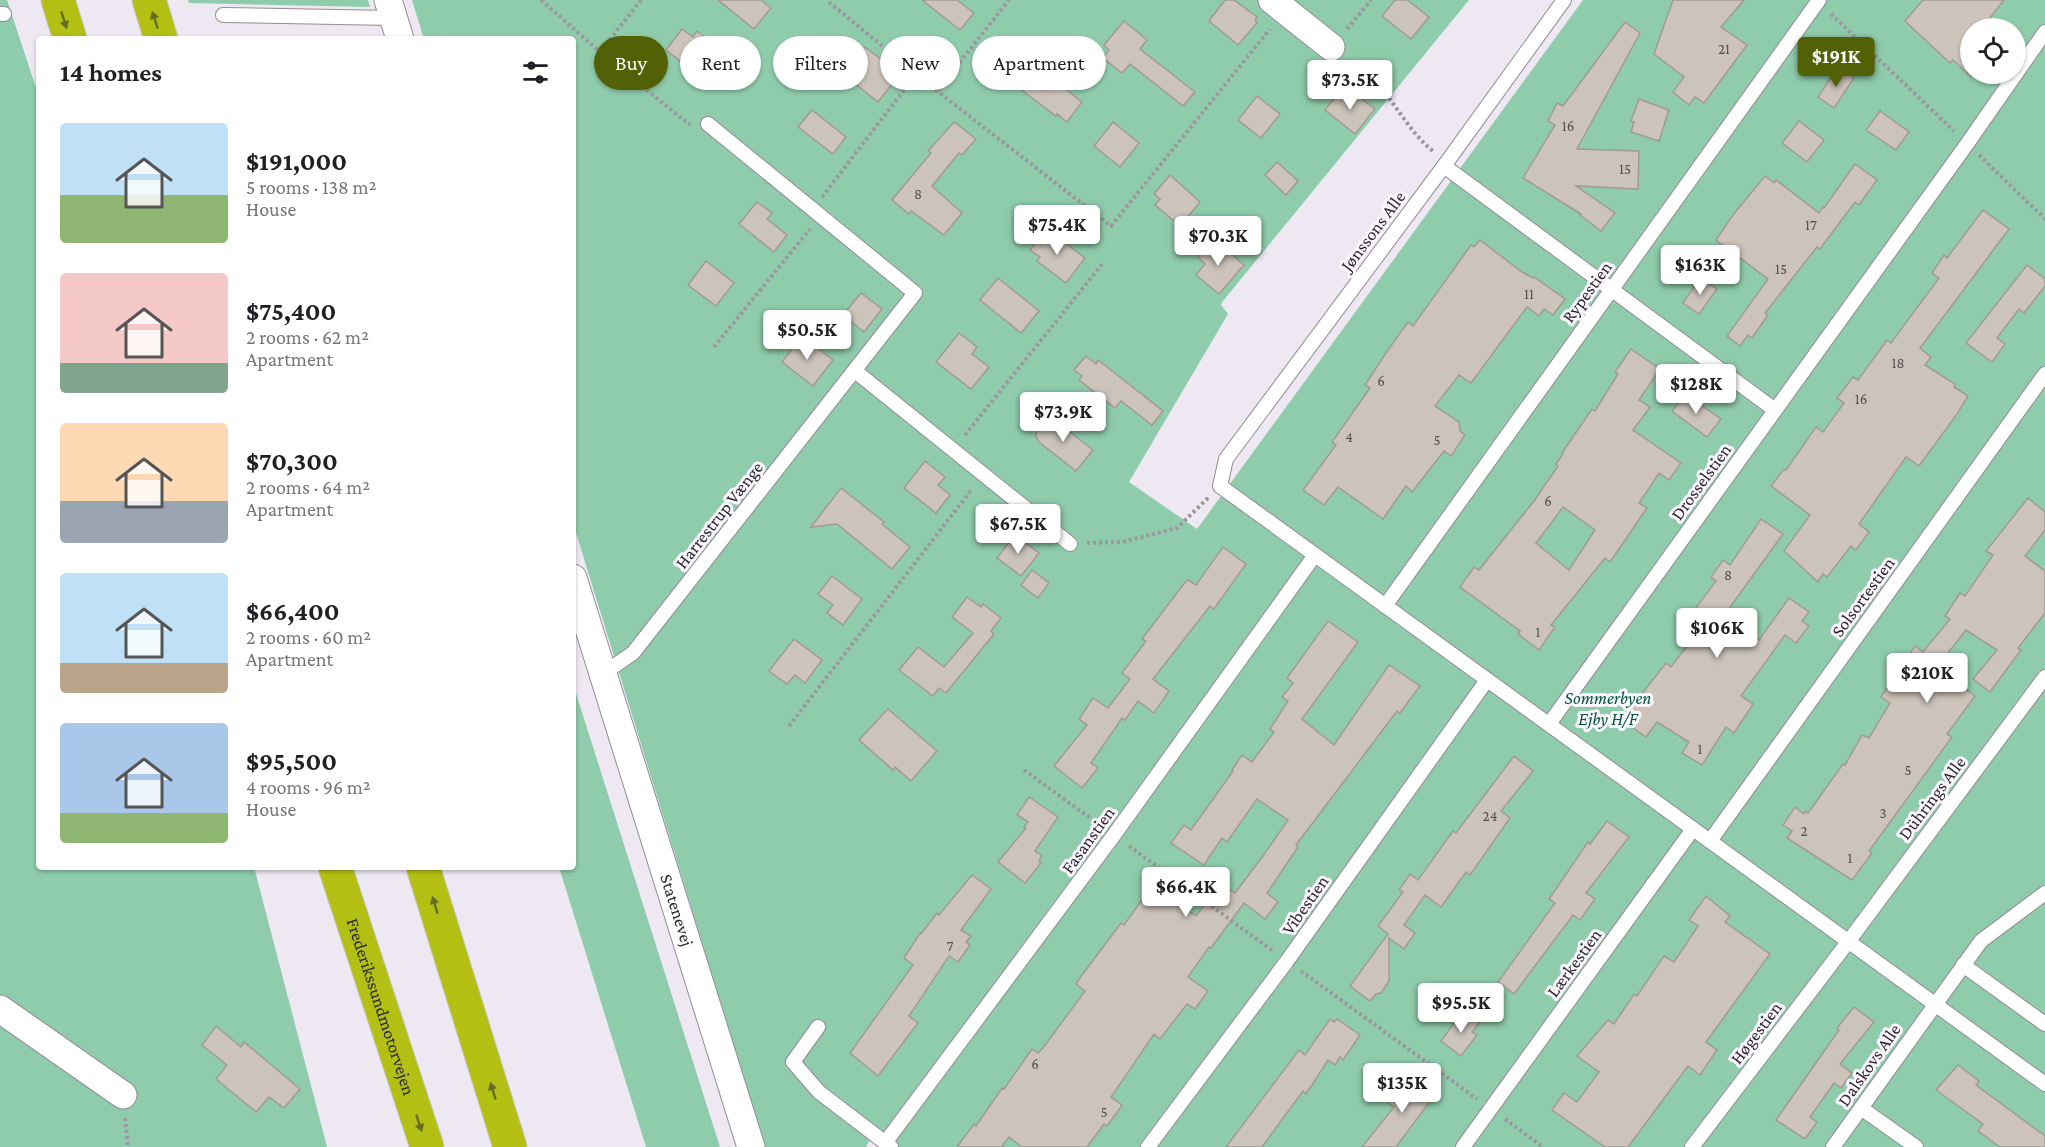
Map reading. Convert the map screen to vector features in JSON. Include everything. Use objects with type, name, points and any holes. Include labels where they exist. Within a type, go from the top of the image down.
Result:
[{"type":"highway","points":[[58,0],[69,36]]},
{"type":"highway","points":[[149,0],[160,36]]},
{"type":"highway","name":"Frederikssundmotorvejen","points":[[336,870],[427,1147]]},
{"type":"highway","points":[[424,870],[510,1147]]},
{"type":"street","points":[[1278,5],[1332,48]]},
{"type":"street","name":"Statenevej","points":[[576,587],[752,1147]]},
{"type":"street","points":[[0,1010],[123,1095]]},
{"type":"lane","name":"Jønssons Alle","points":[[1220,486],[1226,459],[1564,0]]},
{"type":"lane","name":"Rypestien","points":[[1385,606],[1818,1]]},
{"type":"lane","points":[[223,15],[394,19]]},
{"type":"lane","name":"Drosselstien","points":[[1548,724],[1967,144],[2045,32]]},
{"type":"lane","name":"Harrestrup Vænge","points":[[604,673],[633,653],[915,293],[708,124]]},
{"type":"lane","points":[[1445,163],[1611,290],[1775,410]]},
{"type":"lane","points":[[855,370],[1070,544]]},
{"type":"lane","name":"Solsortestien","points":[[1710,841],[2045,374]]},
{"type":"lane","points":[[1220,486],[2045,1084]]},
{"type":"lane","name":"Fasanstien","points":[[888,1145],[1315,555]]},
{"type":"lane","name":"Dührings Alle","points":[[1848,942],[2045,677]]},
{"type":"lane","name":"Vibestien","points":[[1148,1147],[1287,961],[1487,680]]},
{"type":"lane","name":"Lærkestien","points":[[1463,1147],[1693,829]]},
{"type":"lane","name":"Dalskovs Alle","points":[[1833,1147],[1981,940],[2045,893]]},
{"type":"lane","name":"Høgestien","points":[[1692,1147],[1848,942]]},
{"type":"lane","points":[[1963,965],[2045,1024]]},
{"type":"lane","points":[[818,1027],[793,1062],[819,1092],[888,1145]]},
{"type":"lane","points":[[1861,1108],[1916,1147]]},
{"type":"path","points":[[541,0],[594,47]]},
{"type":"path","points":[[613,36],[641,0]]},
{"type":"path","points":[[1009,0],[937,91],[1111,226],[1278,5]]},
{"type":"path","points":[[1371,0],[1332,48],[1378,86],[1426,145],[1445,163]]},
{"type":"path","points":[[1818,1],[2045,219]]},
{"type":"path","points":[[829,2],[880,44]]},
{"type":"path","points":[[646,90],[693,128],[708,124]]},
{"type":"path","points":[[714,347],[816,213],[905,90]]},
{"type":"path","points":[[953,450],[1103,263]]},
{"type":"path","points":[[789,726],[984,475]]},
{"type":"path","points":[[1070,544],[1122,542],[1177,528],[1220,486]]},
{"type":"green space","points":[[0,0],[7,0],[36,88],[36,870],[255,870],[327,1147],[0,1147]]},
{"type":"green space","points":[[188,0],[368,0],[370,7],[189,3]]},
{"type":"green space","name":"Sommerbyen Ejby H/F","points":[[412,0],[1469,0],[1223,301],[1221,305],[1228,314],[1129,482],[1197,529],[1583,0],[2045,0],[2045,1147],[882,1147],[870,1139],[866,1147],[765,1147],[576,533],[576,36],[423,36]]},
{"type":"green space","points":[[576,693],[720,1147],[646,1147],[560,870],[576,870]]},
{"type":"building","points":[[718,0],[761,0],[771,8],[754,29]]},
{"type":"building","points":[[922,0],[957,0],[974,13],[960,30]]},
{"type":"building","points":[[1225,0],[1234,0],[1257,17],[1255,20],[1257,23],[1238,45],[1209,21]]},
{"type":"building","points":[[1395,0],[1407,0],[1429,17],[1411,39],[1382,16]]},
{"type":"building","points":[[1673,0],[1744,0],[1721,27],[1747,45],[1704,103],[1695,97],[1689,105],[1673,92],[1684,77],[1654,54]]},
{"type":"building","points":[[1923,0],[2004,0],[1990,18],[1960,18],[1960,67],[1953,60],[1950,63],[1905,21]]},
{"type":"building","points":[[1124,21],[1147,40],[1140,49],[1195,92],[1183,106],[1130,64],[1122,73],[1106,60],[1109,50],[1106,43]]},
{"type":"building","points":[[1625,22],[1640,33],[1577,149],[1639,151],[1638,189],[1576,186],[1615,213],[1601,231],[1581,214],[1523,178],[1555,125],[1548,121],[1557,103],[1563,106]]},
{"type":"building","points":[[682,29],[692,36],[680,36],[680,61],[668,52],[668,47]]},
{"type":"building","points":[[697,31],[703,36],[694,36]]},
{"type":"building","points":[[868,49],[880,59],[880,90],[887,90],[878,102],[863,90],[868,90]]},
{"type":"building","points":[[1838,67],[1854,78],[1834,108],[1818,97]]},
{"type":"building","points":[[1341,89],[1355,100],[1358,96],[1375,109],[1355,134],[1325,110]]},
{"type":"building","points":[[1022,90],[1067,90],[1082,102],[1067,122],[1057,114],[1056,116]]},
{"type":"building","points":[[1257,96],[1280,114],[1261,138],[1238,120]]},
{"type":"building","points":[[1639,99],[1669,110],[1659,141],[1631,132],[1634,122],[1631,121]]},
{"type":"building","points":[[812,110],[846,137],[833,154],[798,127]]},
{"type":"building","points":[[1880,111],[1909,132],[1896,150],[1866,130]]},
{"type":"building","points":[[1799,121],[1824,140],[1807,162],[1782,143]]},
{"type":"building","points":[[954,122],[976,139],[962,155],[959,153],[932,186],[962,213],[944,235],[911,211],[909,214],[892,200],[931,153],[928,151]]},
{"type":"building","points":[[1113,122],[1139,143],[1120,167],[1094,146]]},
{"type":"building","points":[[1277,162],[1298,181],[1286,195],[1265,175]]},
{"type":"building","points":[[1855,164],[1877,180],[1859,205],[1855,202],[1820,249],[1817,247],[1765,313],[1768,315],[1752,338],[1748,335],[1740,346],[1727,336],[1768,279],[1716,240],[1765,176],[1774,183],[1776,180],[1819,213]]},
{"type":"building","points":[[1170,175],[1200,202],[1180,226],[1155,205],[1160,199],[1154,194]]},
{"type":"building","points":[[757,202],[772,213],[767,219],[787,235],[774,252],[739,224]]},
{"type":"building","points":[[1983,210],[2009,229],[1920,348],[1931,357],[1925,365],[1955,384],[1954,387],[1968,396],[1919,466],[1906,457],[1859,524],[1869,532],[1856,550],[1851,546],[1827,577],[1823,574],[1818,582],[1784,551],[1810,515],[1771,486],[1784,469],[1786,470],[1816,427],[1823,432],[1844,403],[1837,398],[1853,377],[1858,380],[1887,340],[1891,343],[1939,278],[1932,273],[1944,255],[1947,258]]},
{"type":"building","points":[[1047,229],[1085,258],[1066,283],[1037,261],[1040,257],[1030,250]]},
{"type":"building","points":[[1214,239],[1244,265],[1219,294],[1196,275],[1205,264],[1198,257]]},
{"type":"building","points":[[1480,240],[1522,272],[1534,277],[1565,299],[1553,315],[1544,309],[1539,316],[1527,307],[1471,383],[1459,375],[1435,406],[1459,422],[1460,431],[1465,435],[1451,456],[1444,451],[1412,492],[1406,486],[1383,519],[1338,487],[1324,505],[1303,490],[1336,445],[1332,442],[1370,388],[1365,385],[1388,350],[1408,322],[1413,326],[1471,245],[1474,247]]},
{"type":"building","points":[[706,261],[734,283],[716,306],[688,285]]},
{"type":"building","points":[[2027,265],[2045,279],[2045,286],[2024,313],[2019,309],[1997,338],[2005,344],[1992,362],[1966,343]]},
{"type":"building","points":[[998,278],[1039,311],[1021,333],[980,300]]},
{"type":"building","points":[[1700,278],[1717,289],[1699,314],[1683,303]]},
{"type":"building","points":[[861,293],[882,309],[864,332],[843,315]]},
{"type":"building","points":[[959,333],[977,347],[972,354],[989,367],[971,389],[936,362]]},
{"type":"building","points":[[802,336],[833,360],[813,386],[782,362]]},
{"type":"building","points":[[1631,349],[1660,369],[1639,400],[1650,407],[1633,430],[1681,463],[1669,480],[1659,473],[1639,503],[1647,508],[1610,562],[1605,558],[1551,625],[1555,627],[1539,650],[1518,634],[1520,631],[1460,587],[1474,567],[1479,570],[1534,501],[1558,466],[1556,464],[1562,453],[1592,409],[1595,411],[1618,374],[1615,372]],"holes":[[[1563,507],[1595,530],[1569,570],[1536,543]]]},
{"type":"building","points":[[1086,356],[1096,364],[1098,360],[1163,411],[1152,425],[1121,401],[1115,408],[1079,380],[1082,376],[1074,370]]},
{"type":"building","points":[[1685,394],[1721,419],[1707,437],[1672,411]]},
{"type":"building","points":[[1051,417],[1093,450],[1076,471],[1039,442],[1036,437],[1036,427]]},
{"type":"building","points":[[925,461],[945,477],[938,485],[950,495],[936,513],[904,488]]},
{"type":"building","points":[[841,488],[884,522],[882,524],[910,547],[892,569],[837,524],[811,527]]},
{"type":"building","points":[[2028,498],[2045,512],[2045,530],[2025,556],[2045,571],[2045,613],[2018,648],[2021,650],[1990,692],[1973,679],[1997,650],[1966,630],[1936,668],[1975,696],[1947,734],[1952,737],[1869,851],[1872,853],[1852,880],[1787,838],[1792,831],[1783,825],[1795,807],[1804,814],[1806,811],[1808,813],[1843,764],[1845,765],[1862,735],[1869,738],[1890,703],[1881,697],[1915,646],[1923,652],[1950,619],[1945,616],[1960,593],[1965,596],[1993,555],[1986,551]]},
{"type":"building","points":[[1761,519],[1783,534],[1725,614],[1759,640],[1789,598],[1809,612],[1802,621],[1809,626],[1796,643],[1785,635],[1741,696],[1753,704],[1734,733],[1726,727],[1702,765],[1682,753],[1689,742],[1657,722],[1646,737],[1629,725],[1634,718],[1627,713],[1666,663],[1671,667],[1696,634],[1692,632],[1698,624],[1689,617],[1716,581],[1711,577],[1723,560],[1730,565]]},
{"type":"building","points":[[1015,534],[1039,553],[1021,576],[997,558]]},
{"type":"building","points":[[1223,547],[1246,564],[1214,609],[1210,606],[1153,679],[1169,691],[1154,713],[1138,701],[1125,720],[1122,718],[1091,763],[1098,768],[1082,788],[1054,766],[1087,725],[1079,719],[1093,698],[1108,708],[1130,679],[1122,673],[1146,641],[1142,639],[1186,581],[1196,585]]},
{"type":"building","points":[[1032,570],[1049,583],[1038,598],[1021,585]]},
{"type":"building","points":[[832,576],[862,599],[843,625],[827,613],[833,605],[818,594]]},
{"type":"building","points":[[967,597],[981,607],[983,604],[1001,618],[991,631],[994,634],[946,693],[939,688],[933,696],[899,670],[918,647],[944,667],[973,633],[952,617]]},
{"type":"building","points":[[1328,621],[1358,642],[1302,719],[1334,745],[1389,665],[1420,686],[1400,713],[1397,711],[1296,845],[1298,847],[1267,893],[1278,902],[1265,919],[1244,903],[1211,948],[1209,947],[1188,977],[1208,991],[1195,1009],[1187,1004],[1160,1039],[1154,1034],[1111,1097],[1122,1105],[1107,1126],[1104,1124],[1087,1147],[1022,1147],[1009,1137],[1002,1146],[1004,1147],[957,1147],[974,1124],[976,1126],[1032,1049],[1038,1053],[1043,1048],[1085,991],[1076,984],[1079,979],[1121,923],[1124,925],[1146,894],[1148,895],[1154,887],[1196,916],[1221,883],[1235,893],[1263,856],[1288,820],[1257,799],[1227,842],[1222,838],[1204,865],[1171,843],[1184,825],[1191,830],[1242,755],[1252,762],[1274,732],[1270,729],[1288,701],[1282,697],[1293,683],[1287,678]]},
{"type":"building","points":[[794,639],[822,660],[805,683],[795,675],[787,684],[769,671]]},
{"type":"building","points":[[888,709],[937,751],[911,781],[895,767],[893,770],[859,740]]},
{"type":"building","points":[[1514,756],[1533,771],[1501,811],[1510,818],[1470,875],[1466,872],[1441,907],[1425,895],[1404,925],[1415,933],[1404,949],[1389,938],[1389,981],[1381,993],[1376,994],[1370,1001],[1350,986],[1388,934],[1378,926],[1403,892],[1399,890],[1410,874],[1418,880],[1453,831],[1456,833]]},
{"type":"building","points":[[1029,797],[1058,817],[1035,851],[1042,856],[1039,861],[1041,863],[1025,883],[998,862],[1026,828],[1024,827],[1028,822],[1017,815]]},
{"type":"building","points":[[1607,821],[1629,837],[1586,893],[1595,899],[1580,920],[1573,915],[1514,994],[1498,982],[1555,903],[1549,899],[1588,842],[1590,844]]},
{"type":"building","points":[[972,875],[991,889],[961,930],[971,936],[966,942],[970,945],[958,962],[949,956],[909,1016],[918,1023],[878,1076],[850,1053],[913,965],[904,958],[920,933],[937,913],[939,915]]},
{"type":"building","points":[[1706,896],[1730,916],[1725,922],[1770,954],[1706,1042],[1717,1050],[1700,1075],[1688,1066],[1628,1147],[1605,1147],[1552,1110],[1564,1093],[1577,1102],[1599,1072],[1577,1056],[1608,1020],[1614,1024],[1634,994],[1637,996],[1664,956],[1674,962],[1698,926],[1689,920]]},
{"type":"building","points":[[1854,1007],[1874,1022],[1840,1064],[1852,1073],[1841,1088],[1834,1083],[1810,1117],[1817,1122],[1805,1139],[1776,1120],[1839,1030],[1837,1028]]},
{"type":"building","points":[[1463,1011],[1479,1023],[1472,1032],[1477,1035],[1461,1056],[1441,1041]]},
{"type":"building","points":[[1330,1019],[1334,1022],[1337,1019],[1360,1035],[1343,1060],[1340,1057],[1335,1065],[1328,1060],[1306,1094],[1303,1091],[1262,1147],[1226,1147],[1299,1050],[1305,1055]]},
{"type":"building","points":[[216,1026],[241,1047],[244,1042],[300,1089],[284,1108],[269,1097],[256,1112],[216,1079],[227,1065],[202,1045]]},
{"type":"building","points":[[1958,1065],[1979,1081],[1976,1085],[2045,1136],[2045,1147],[2000,1147],[1978,1131],[1983,1124],[1936,1090]]},
{"type":"building","points":[[1404,1078],[1414,1085],[1418,1079],[1437,1092],[1396,1147],[1362,1147],[1394,1107],[1387,1102]]}]
